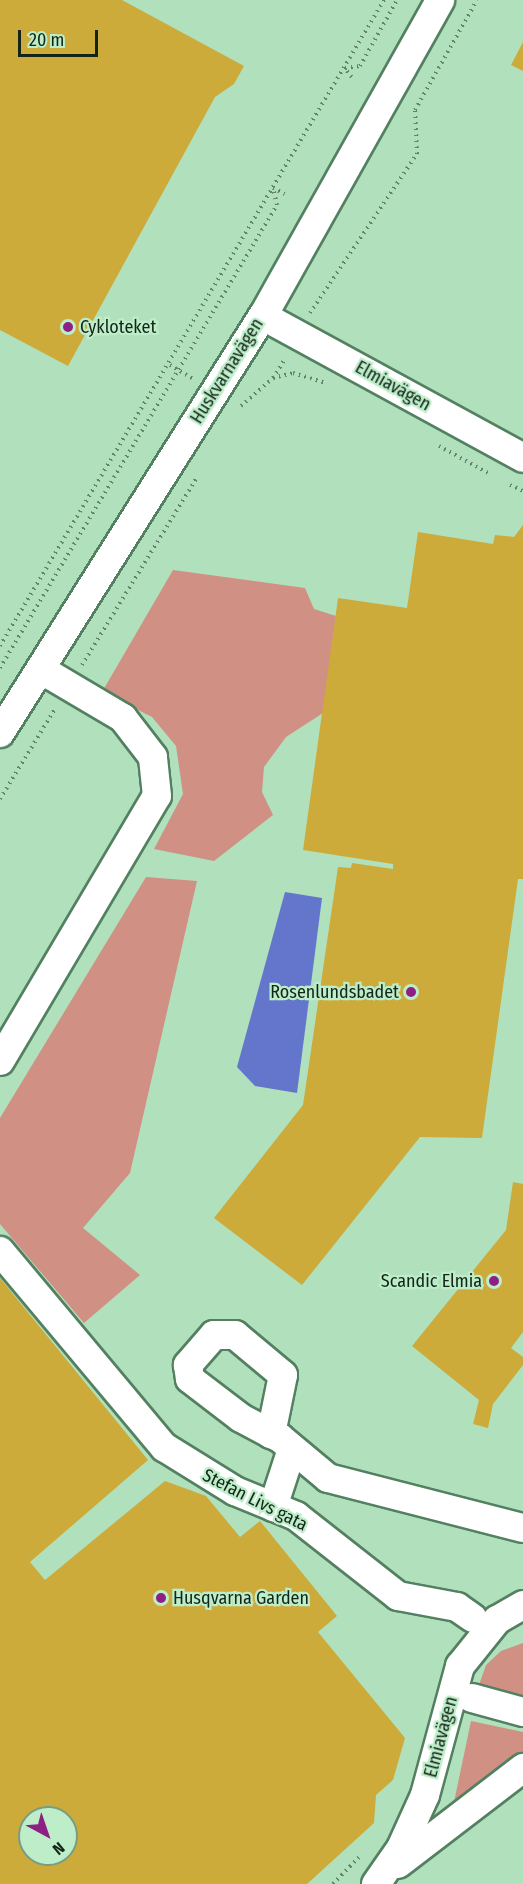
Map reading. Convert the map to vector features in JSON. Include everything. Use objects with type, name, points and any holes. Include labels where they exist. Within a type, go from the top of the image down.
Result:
[{"type":"street","name":"Huskvarnavägen","points":[[0,733],[262,316],[440,0]]},
{"type":"street","name":"Elmiavägen","points":[[262,316],[300,333],[523,459]]},
{"type":"street","points":[[0,1061],[157,795],[153,757],[140,737],[123,718],[40,669]]},
{"type":"street","name":"Stefan Livs gata","points":[[0,1251],[164,1447],[235,1491],[296,1516],[398,1596],[457,1607],[473,1618]]},
{"type":"street","points":[[273,1507],[282,1441],[328,1478],[523,1528]]},
{"type":"street","name":"Elmiavägen","points":[[379,1880],[425,1795],[460,1666],[497,1620],[523,1605]]},
{"type":"street","points":[[472,1698],[523,1712]]},
{"type":"street","points":[[379,1880],[523,1768]]},
{"type":"path","points":[[0,646],[384,0]]},
{"type":"path","points":[[345,68],[360,66],[397,0]]},
{"type":"path","points":[[234,417],[273,378],[300,333],[319,294],[340,275],[417,154],[415,110],[477,0]]},
{"type":"path","points":[[345,68],[352,80]]},
{"type":"path","points":[[273,188],[285,194]]},
{"type":"path","points":[[0,668],[276,205],[273,188]]},
{"type":"path","points":[[0,799],[203,467]]},
{"type":"shaded area","points":[[173,570],[305,588],[314,609],[336,616],[323,713],[286,737],[264,767],[262,792],[273,815],[214,861],[154,849],[183,794],[176,746],[152,717],[102,692]]},
{"type":"shaded area","points":[[146,877],[197,881],[130,1173],[83,1228],[140,1275],[84,1323],[0,1224],[0,1118]]},
{"type":"shaded area","points":[[523,1643],[523,1697],[479,1685],[486,1665],[501,1651]]},
{"type":"shaded area","points":[[471,1721],[523,1732],[523,1752],[453,1807]]},
{"type":"water","points":[[285,892],[322,898],[297,1093],[255,1086],[237,1067]]},
{"type":"building","points":[[0,0],[122,0],[244,66],[234,84],[215,97],[68,366],[0,330]]},
{"type":"building","points":[[523,42],[523,71],[511,65]]},
{"type":"building","name":"Rosenlundsbadet","points":[[523,525],[523,879],[518,879],[482,1138],[420,1137],[302,1285],[214,1218],[303,1105],[338,867],[351,868],[352,863],[393,869],[393,864],[303,850],[338,598],[407,608],[418,532],[493,544],[495,535],[514,537]]},
{"type":"building","name":"Scandic Elmia","points":[[513,1182],[523,1184],[523,1332],[511,1348],[523,1357],[523,1365],[493,1404],[488,1428],[473,1424],[479,1400],[412,1346],[506,1230]]},
{"type":"building","name":"Husqvarna Garden","points":[[0,1278],[148,1460],[30,1562],[45,1580],[165,1481],[206,1496],[240,1537],[260,1521],[337,1616],[318,1632],[405,1738],[393,1780],[376,1795],[374,1823],[307,1884],[0,1884]]},
{"type":"place","name":"Cykloteket","points":[[68,327]]},
{"type":"place","name":"Rosenlundsbadet","points":[[411,992]]},
{"type":"place","name":"Scandic Elmia","points":[[494,1281]]},
{"type":"place","name":"Husqvarna Garden","points":[[161,1598]]}]
